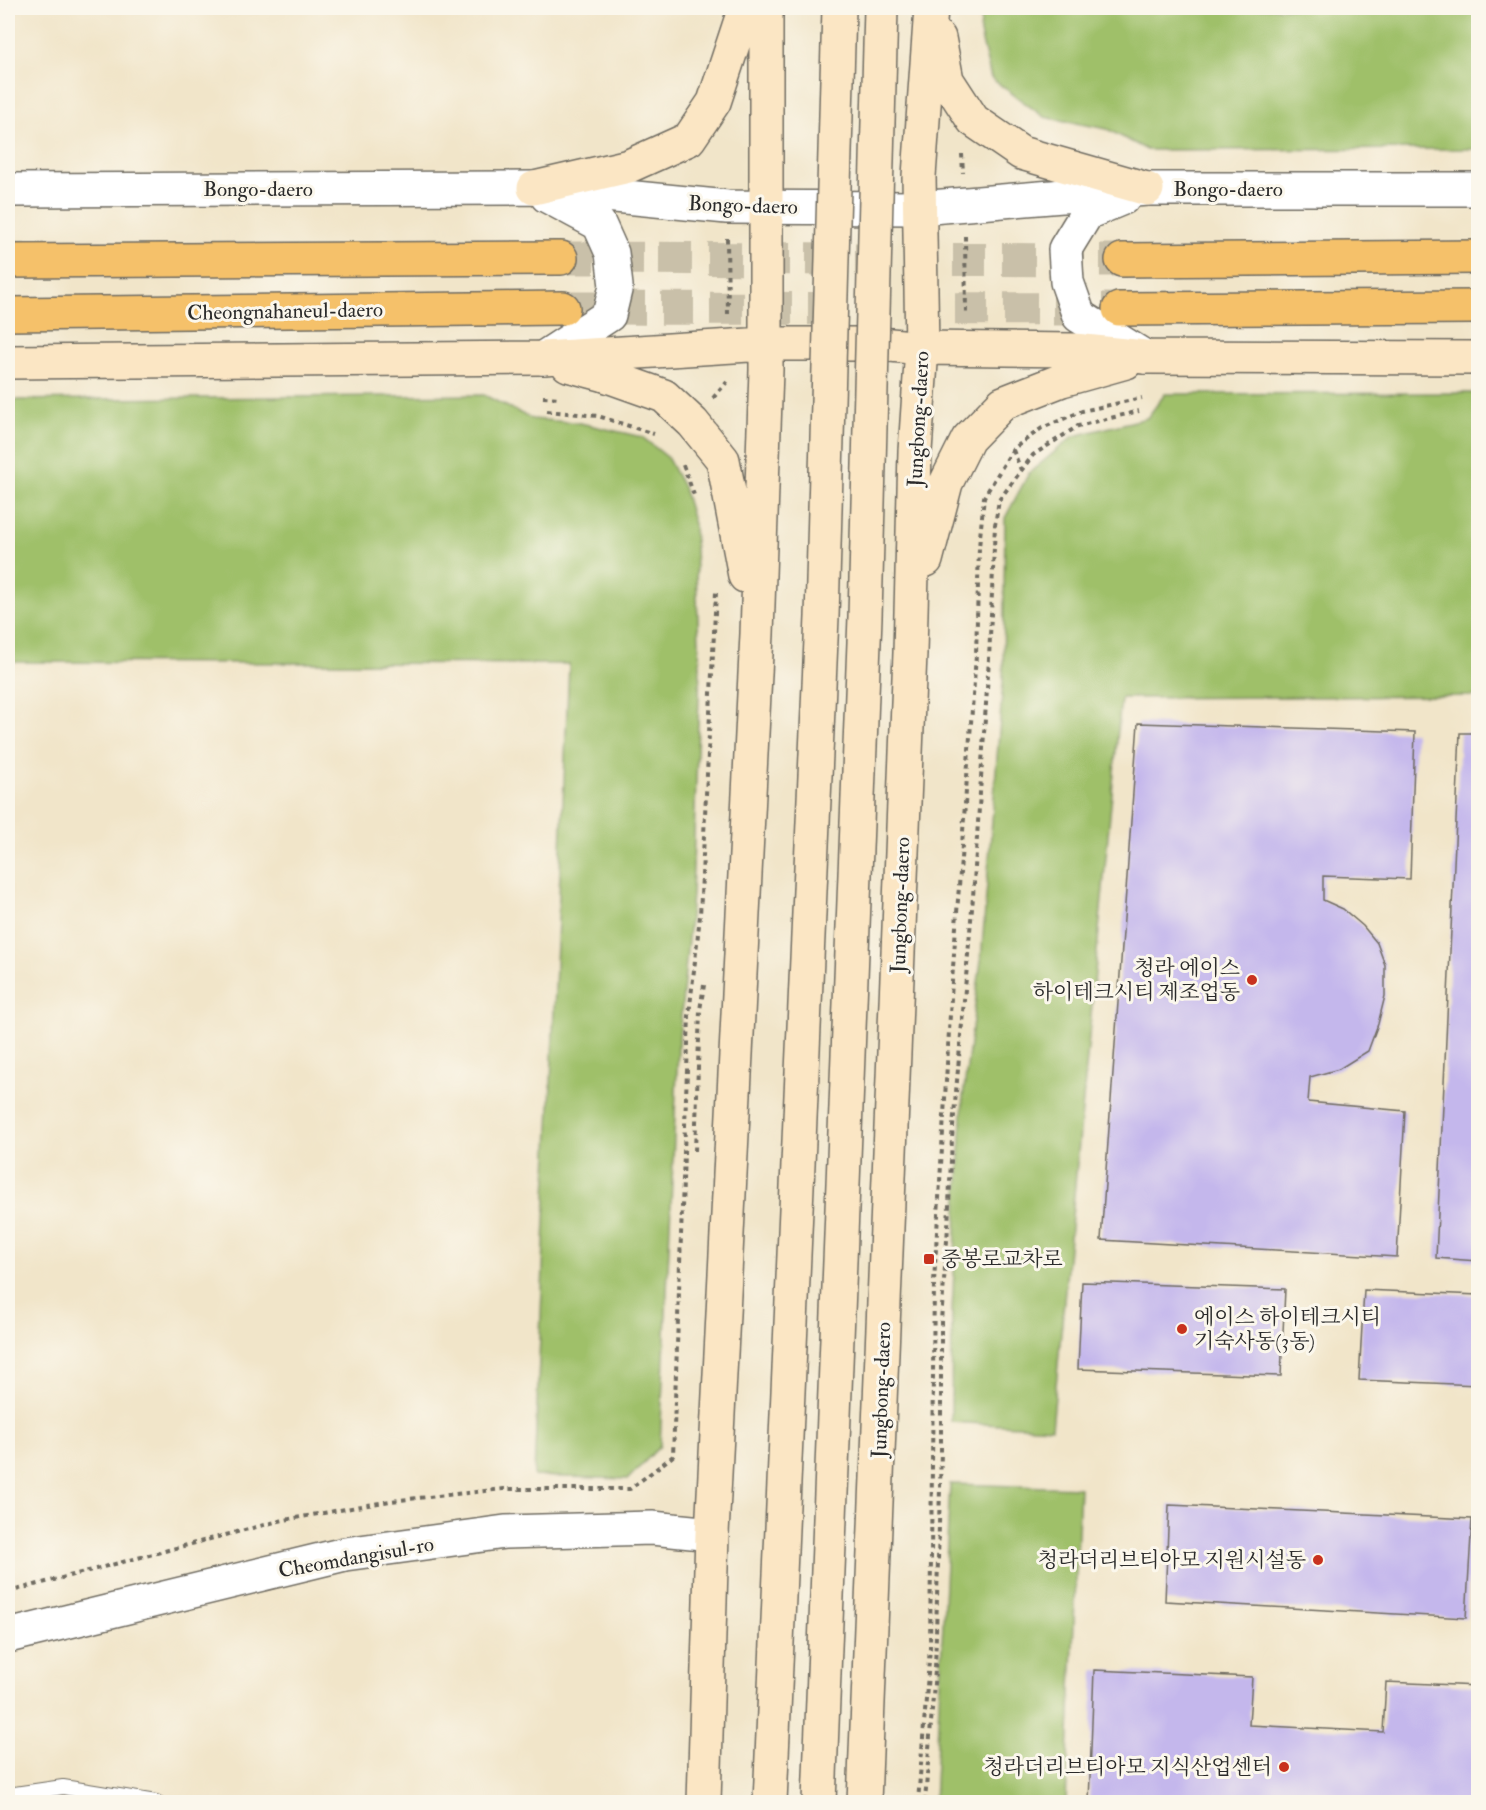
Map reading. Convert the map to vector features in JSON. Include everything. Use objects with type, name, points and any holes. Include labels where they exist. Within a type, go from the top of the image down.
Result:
[{"type":"highway","points":[[1122,260],[1479,257]]},
{"type":"highway","points":[[8,261],[561,258]]},
{"type":"highway","points":[[1119,309],[1479,307]]},
{"type":"highway","name":"Cheongnahaneul-daero","points":[[8,314],[563,308]]},
{"type":"main road","points":[[534,188],[629,166],[689,140],[714,102],[745,8]]},
{"type":"main road","points":[[704,1803],[712,1533],[757,634],[765,344],[766,8]]},
{"type":"main road","points":[[770,1803],[822,628],[839,8]]},
{"type":"main road","points":[[819,1803],[865,617],[881,8]]},
{"type":"main road","name":"Jungbong-daero","points":[[864,1803],[910,653],[915,450],[922,348],[920,140],[932,8]]},
{"type":"main road","points":[[939,8],[939,41],[947,80],[974,120],[1021,153],[1147,189]]},
{"type":"main road","points":[[8,362],[543,358],[765,344],[880,344],[922,348],[1074,350],[1145,357],[1479,358]]},
{"type":"main road","points":[[910,653],[929,544],[946,483],[968,439],[1003,403],[1062,380],[1145,357]]},
{"type":"main road","points":[[543,358],[602,374],[664,396],[693,423],[723,460],[757,634]]},
{"type":"street","name":"Bongo-daero","points":[[8,190],[534,188],[727,207],[919,208],[1147,189],[1479,189]]},
{"type":"street","points":[[534,188],[599,224],[612,253],[616,286],[609,315],[543,358]]},
{"type":"street","points":[[1145,357],[1079,316],[1067,282],[1065,249],[1087,213],[1147,189]]},
{"type":"street","name":"Cheomdangisul-ro","points":[[8,1636],[345,1554],[505,1532],[652,1528],[712,1533]]},
{"type":"lane","points":[[8,1795],[63,1786],[156,1803]]},
{"type":"path","points":[[965,235],[966,316]]},
{"type":"path","points":[[728,236],[728,323]]},
{"type":"path","points":[[918,1803],[930,1648],[934,1282],[952,981],[976,655],[979,547],[984,497],[1013,449],[1042,429],[1082,411],[1142,398]]},
{"type":"path","points":[[547,411],[598,416],[654,434],[663,441]]},
{"type":"path","points":[[925,1803],[935,1658],[941,1451],[941,1321],[952,1138],[974,897],[995,525],[999,501],[1033,455],[1078,426],[1140,411]]},
{"type":"path","points":[[1013,449],[1021,470]]},
{"type":"path","points":[[682,463],[694,496]]},
{"type":"path","points":[[8,1592],[279,1521],[379,1503],[504,1489],[630,1489],[673,1456],[688,1015],[700,916],[716,586]]},
{"type":"green space","points":[[982,8],[1478,8],[1478,149],[1147,150],[1107,129],[1044,117],[991,78],[980,33]]},
{"type":"green space","points":[[1478,393],[1478,696],[1121,698],[1052,1428],[951,1422],[952,1311],[963,1097],[981,960],[1003,682],[1005,518],[1029,473],[1074,436],[1147,418],[1165,394]]},
{"type":"green space","points":[[484,395],[532,419],[580,423],[642,437],[667,457],[683,487],[694,524],[700,667],[692,895],[678,1049],[660,1446],[628,1479],[534,1476],[569,664],[8,662],[8,400]]},
{"type":"green space","points":[[950,1484],[1080,1488],[1066,1802],[934,1802]]},
{"type":"building","name":"청라 에이스 하이테크시티 제조업동","points":[[1138,723],[1415,732],[1410,879],[1323,876],[1323,900],[1343,909],[1363,926],[1377,943],[1385,965],[1385,996],[1368,1051],[1339,1069],[1310,1077],[1308,1102],[1405,1111],[1397,1257],[1101,1240]]},
{"type":"building","points":[[1460,733],[1478,733],[1478,1261],[1436,1258]]},
{"type":"building","name":"에이스 하이테크시티 기숙사동(3동)","points":[[1082,1282],[1285,1289],[1281,1376],[1078,1369]]},
{"type":"building","points":[[1364,1290],[1478,1295],[1478,1385],[1359,1380]]},
{"type":"building","name":"청라더리브티아모 지원시설동","points":[[1169,1505],[1472,1519],[1466,1618],[1165,1601]]},
{"type":"building","name":"청라더리브티아모 지식산업센터","points":[[1094,1670],[1252,1677],[1249,1725],[1383,1732],[1386,1682],[1478,1686],[1478,1802],[1089,1802]]},
{"type":"tunnel","points":[[561,258],[1122,260]]},
{"type":"tunnel","points":[[563,308],[1119,309]]},
{"type":"place","name":"청라 에이스 하이테크시티 제조업동","points":[[1252,980]]},
{"type":"place","name":"중봉로교차로","points":[[929,1259]]},
{"type":"place","name":"에이스 하이테크시티 기숙사동(3동)","points":[[1182,1329]]},
{"type":"place","name":"청라더리브티아모 지원시설동","points":[[1318,1560]]},
{"type":"place","name":"청라더리브티아모 지식산업센터","points":[[1284,1767]]}]
